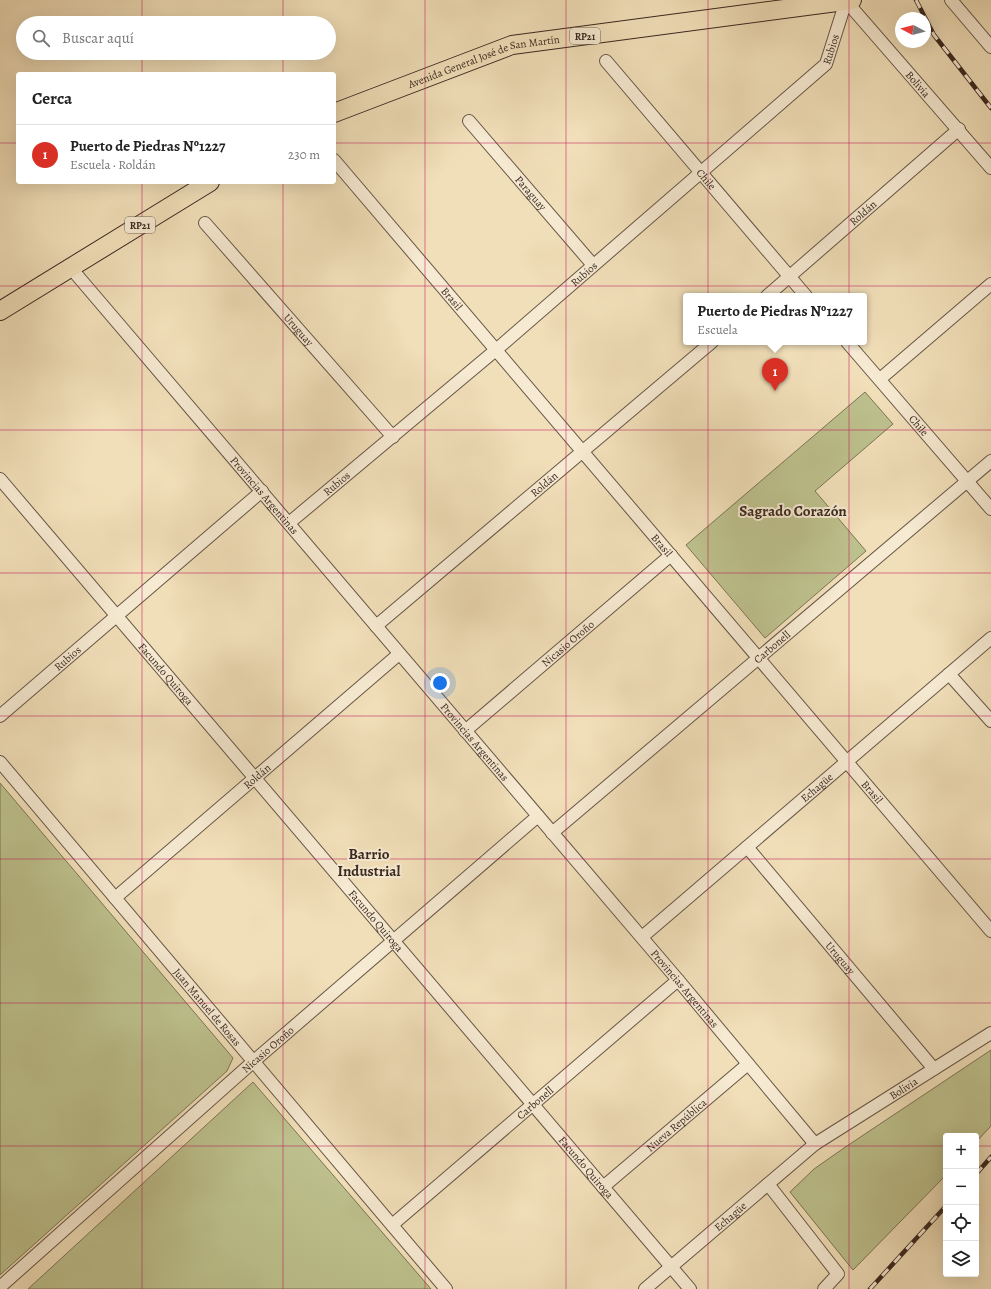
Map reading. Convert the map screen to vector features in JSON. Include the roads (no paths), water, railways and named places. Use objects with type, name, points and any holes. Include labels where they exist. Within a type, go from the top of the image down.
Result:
[{"type":"main road","name":"Avenida General José de San Martín","points":[[336,112],[512,45],[849,0]]},
{"type":"main road","name":"RP21","points":[[0,311],[207,184]]},
{"type":"street","name":"Bolivia","points":[[849,0],[991,168]]},
{"type":"street","name":"Rubios","points":[[289,524],[497,349],[826,64],[849,0]]},
{"type":"street","points":[[951,0],[991,47]]},
{"type":"street","name":"Chile","points":[[606,61],[803,293]]},
{"type":"street","name":"Paraguay","points":[[469,121],[593,265]]},
{"type":"street","name":"Roldán","points":[[770,293],[959,129]]},
{"type":"street","name":"Brasil","points":[[336,162],[497,349],[583,452],[991,930]]},
{"type":"street","name":"Uruguay","points":[[205,223],[393,437]]},
{"type":"street","name":"Provincias Argentinas","points":[[70,267],[642,937],[815,1144]]},
{"type":"street","points":[[880,379],[991,284]]},
{"type":"street","name":"Roldán","points":[[376,626],[708,345]]},
{"type":"street","name":"Chile","points":[[851,345],[968,480],[991,509]]},
{"type":"street","name":"Carbonell","points":[[552,833],[760,659],[991,461]]},
{"type":"street","name":"Facundo Quiroga","points":[[0,479],[256,777],[690,1289]]},
{"type":"street","name":"Rubios","points":[[0,716],[262,491]]},
{"type":"street","name":"Nicasio Oroño","points":[[465,731],[671,555]]},
{"type":"street","name":"Echagüe","points":[[642,937],[991,638]]},
{"type":"street","name":"Roldán","points":[[115,898],[399,654]]},
{"type":"street","points":[[949,674],[991,721]]},
{"type":"street","name":"Juan Manuel de Rosas","points":[[0,762],[446,1289]]},
{"type":"street","name":"Nicasio Oroño","points":[[0,1287],[254,1061],[538,816]]},
{"type":"street","name":"Uruguay","points":[[747,847],[934,1069]]},
{"type":"street","name":"Carbonell","points":[[392,1225],[532,1103],[678,980]]},
{"type":"street","name":"Bolivia","points":[[815,1144],[991,1033]]},
{"type":"street","name":"Nueva República","points":[[603,1187],[748,1064]]},
{"type":"street","name":"Echagüe","points":[[645,1289],[815,1144]]},
{"type":"street","points":[[768,1184],[838,1274],[824,1289]]},
{"type":"railway","points":[[916,0],[934,35],[991,108]]},
{"type":"railway","points":[[979,1171],[991,1157]]},
{"type":"railway","points":[[870,1289],[943,1209]]},
{"type":"place","name":"Puerto de Piedras Nº1227","points":[[775,391]]},
{"type":"district","name":"Sagrado Corazón","points":[[793,511]]},
{"type":"district","name":"Barrio Industrial","points":[[369,862]]}]
